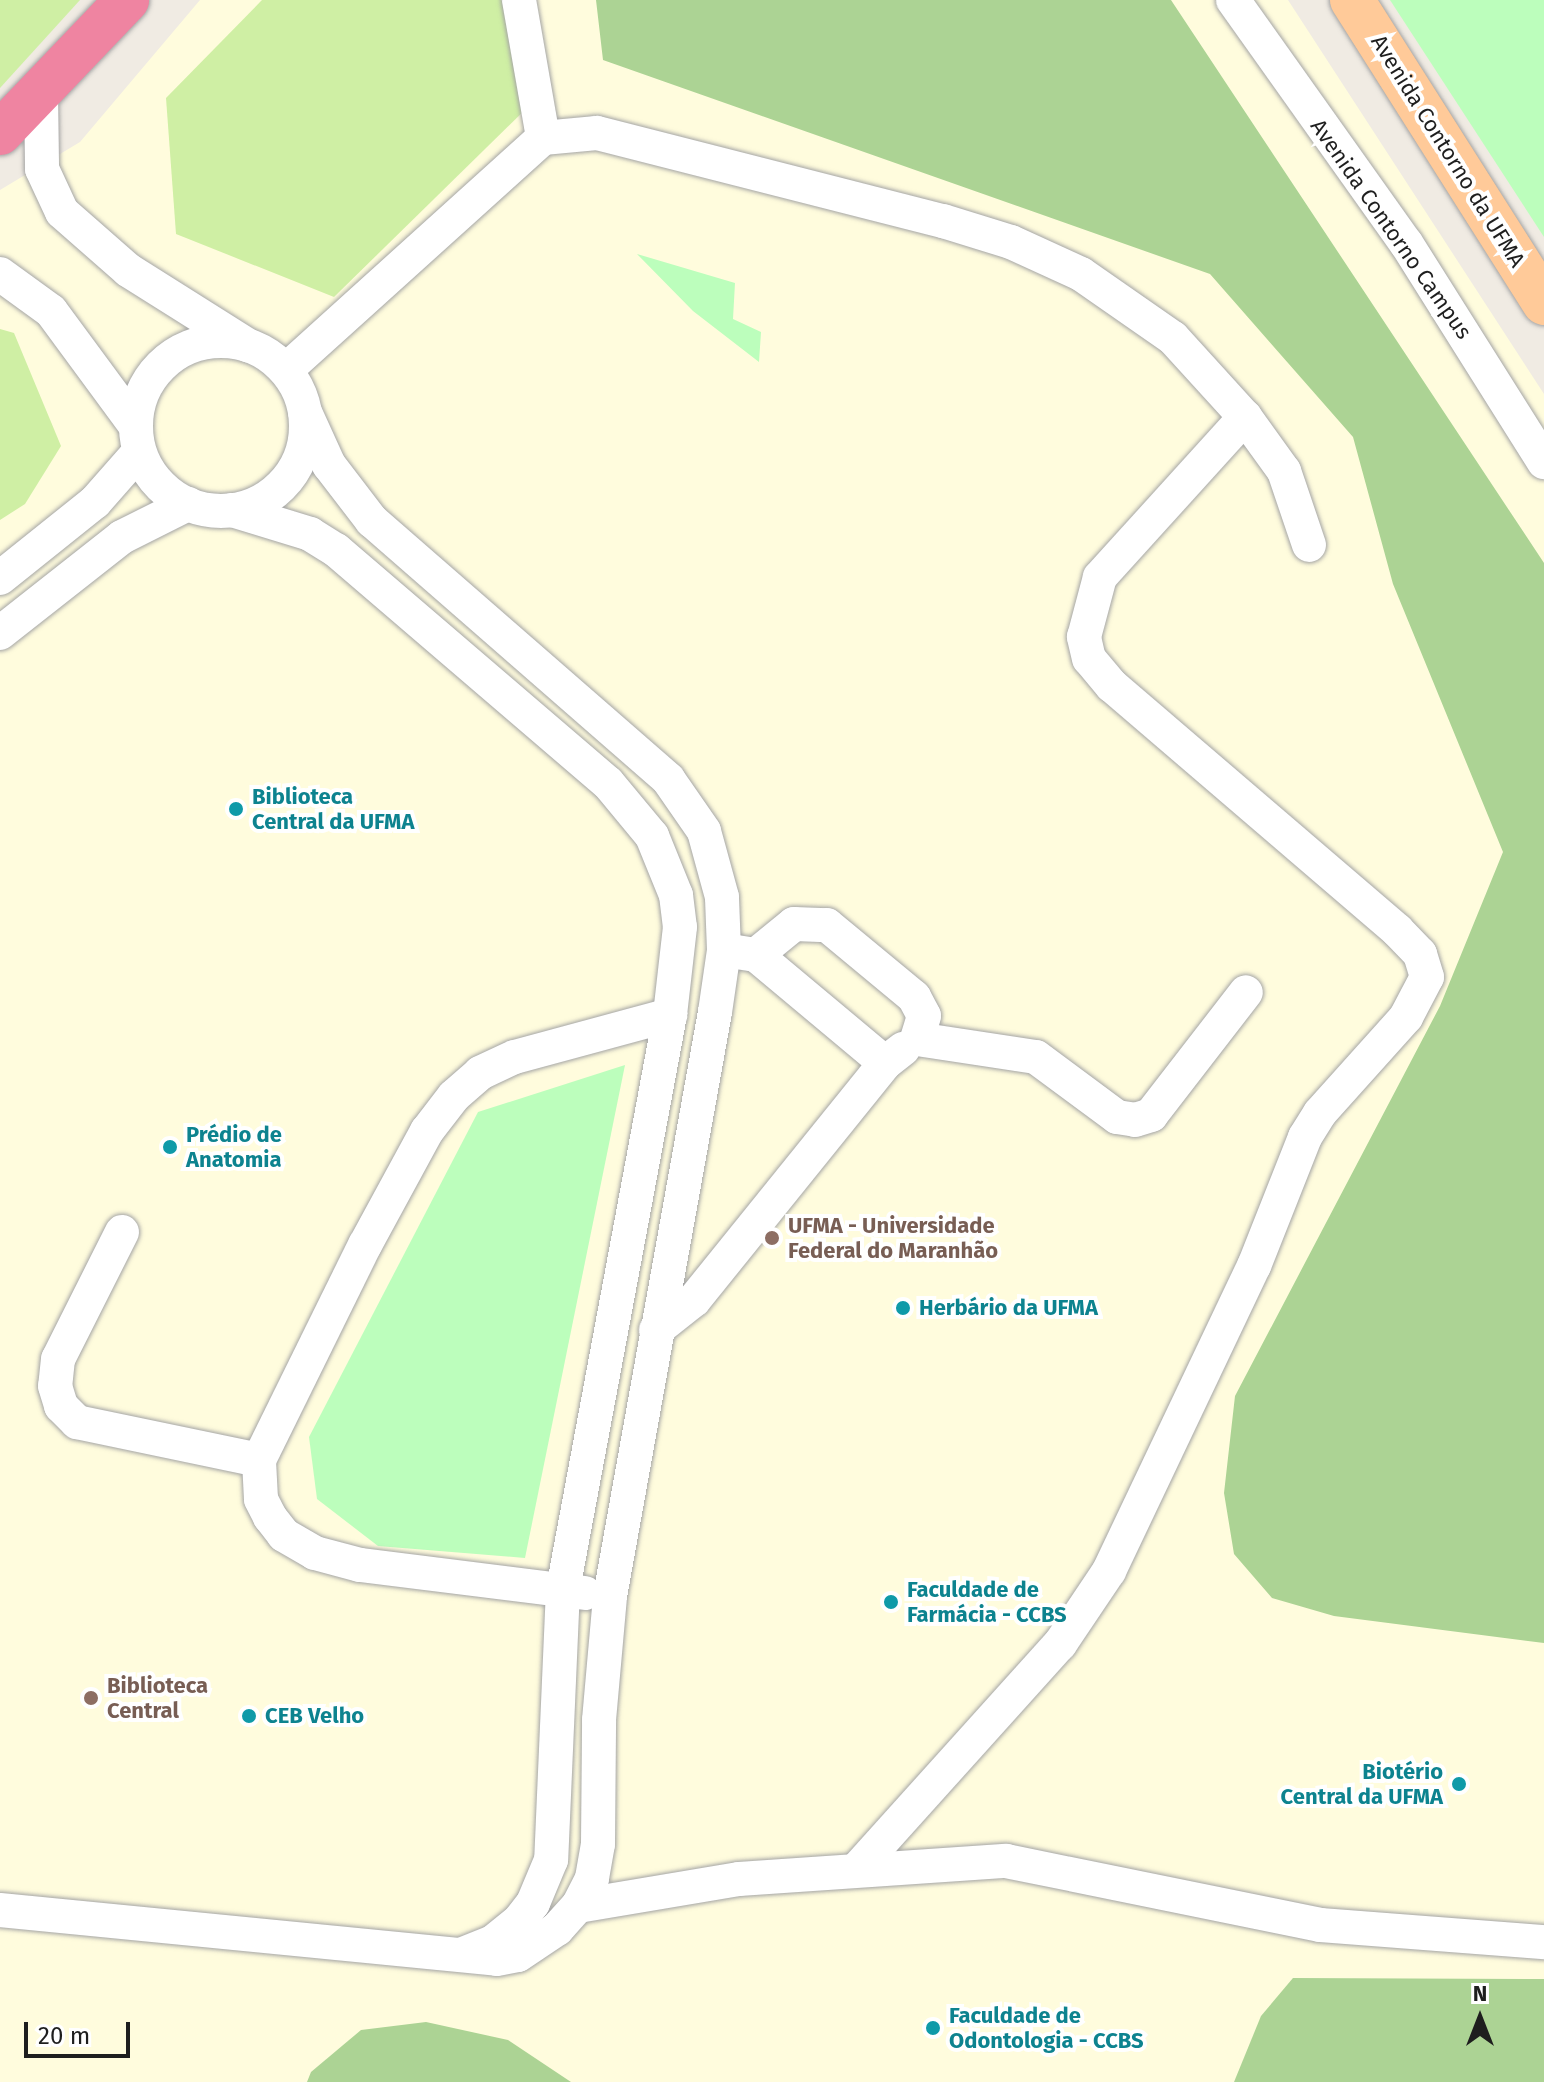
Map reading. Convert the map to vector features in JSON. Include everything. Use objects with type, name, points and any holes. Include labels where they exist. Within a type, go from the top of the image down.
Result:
[{"type":"highway","points":[[0,133],[127,0]]},
{"type":"main road","name":"Avenida Contorno da UFMA","points":[[1352,0],[1544,303]]},
{"type":"street","points":[[519,0],[543,138]]},
{"type":"street","name":"Avenida Contorno Campus","points":[[1233,0],[1406,243],[1544,462]]},
{"type":"street","points":[[0,1910],[459,1956],[518,1955],[539,1944],[578,1906],[592,1878],[598,1844],[599,1720],[610,1596],[656,1330],[740,952],[722,897],[715,861],[687,802],[647,757],[372,521],[329,465],[286,370],[128,270],[62,212],[42,169],[41,93]]},
{"type":"street","points":[[286,370],[543,138],[597,133],[1011,242],[1081,274],[1173,338],[1245,417],[1284,471],[1309,545]]},
{"type":"street","points":[[0,274],[51,311],[137,438],[167,492],[188,504],[232,510],[310,534],[336,550],[630,807],[665,861],[676,895],[680,927],[670,1015],[563,1589],[551,1860],[533,1903],[519,1921],[493,1942],[459,1956]]},
{"type":"street","points":[[0,578],[95,502],[137,438],[140,399],[152,375],[171,357],[195,345],[221,341],[248,345]]},
{"type":"street","points":[[232,510],[258,502],[297,465],[305,439],[305,412]]},
{"type":"street","points":[[858,1868],[1060,1644],[1109,1571],[1254,1266],[1305,1137],[1320,1113],[1406,1017],[1427,977],[1420,954],[1397,930],[1112,686],[1089,659],[1084,637],[1100,577],[1245,417]]},
{"type":"street","points":[[0,633],[122,537],[188,504]]},
{"type":"street","points":[[656,1330],[694,1300],[885,1063],[917,1039],[924,1016],[914,997],[827,925],[794,924],[740,952]]},
{"type":"street","points":[[740,952],[885,1063]]},
{"type":"street","points":[[917,1039],[1036,1057],[1117,1117],[1135,1120],[1151,1115],[1246,992]]},
{"type":"street","points":[[610,1596],[563,1589],[544,1592],[360,1565],[315,1553],[284,1535],[270,1517],[261,1499],[259,1460],[365,1245],[427,1131],[454,1096],[480,1073],[515,1057],[670,1015]]},
{"type":"street","points":[[122,1232],[58,1359],[55,1386],[61,1406],[77,1422],[259,1460]]},
{"type":"street","points":[[578,1906],[739,1879],[858,1868],[1006,1861],[1321,1925],[1544,1942]]},
{"type":"shaded area","name":"UFMA - Universidade Federal do Maranhão","points":[[200,0],[1288,0],[1544,394],[1544,2082],[0,2082],[0,190],[80,142]]},
{"type":"green space","points":[[0,0],[80,0],[0,88]]},
{"type":"green space","points":[[262,0],[507,0],[532,103],[334,297],[176,234],[166,98]]},
{"type":"green space","points":[[596,0],[1171,0],[1544,563],[1544,1643],[1334,1616],[1272,1598],[1234,1554],[1224,1493],[1235,1396],[1440,1006],[1503,852],[1393,584],[1353,437],[1210,274],[603,60]]},
{"type":"green space","points":[[1390,0],[1544,0],[1544,237]]},
{"type":"green space","points":[[637,254],[735,283],[733,319],[761,332],[759,362],[693,311]]},
{"type":"green space","points":[[0,329],[14,333],[61,446],[25,504],[0,520]]},
{"type":"green space","points":[[625,1065],[525,1558],[378,1546],[317,1499],[309,1437],[478,1112]]},
{"type":"green space","points":[[1293,1978],[1544,1979],[1544,2082],[1234,2082],[1261,2016]]},
{"type":"green space","points":[[426,2022],[508,2040],[571,2082],[307,2082],[311,2072],[361,2030]]},
{"type":"place","name":"Biblioteca Central da UFMA","points":[[236,809]]},
{"type":"place","name":"Prédio de Anatomia","points":[[170,1147]]},
{"type":"place","name":"UFMA - Universidade Federal do Maranhão","points":[[772,1238]]},
{"type":"place","name":"Herbário da UFMA","points":[[903,1308]]},
{"type":"place","name":"Faculdade de Farmácia - CCBS","points":[[891,1602]]},
{"type":"place","name":"Biblioteca Central","points":[[91,1698]]},
{"type":"place","name":"CEB Velho","points":[[249,1716]]},
{"type":"place","name":"Biotério Central da UFMA","points":[[1459,1784]]},
{"type":"place","name":"Faculdade de Odontologia - CCBS","points":[[933,2028]]}]
